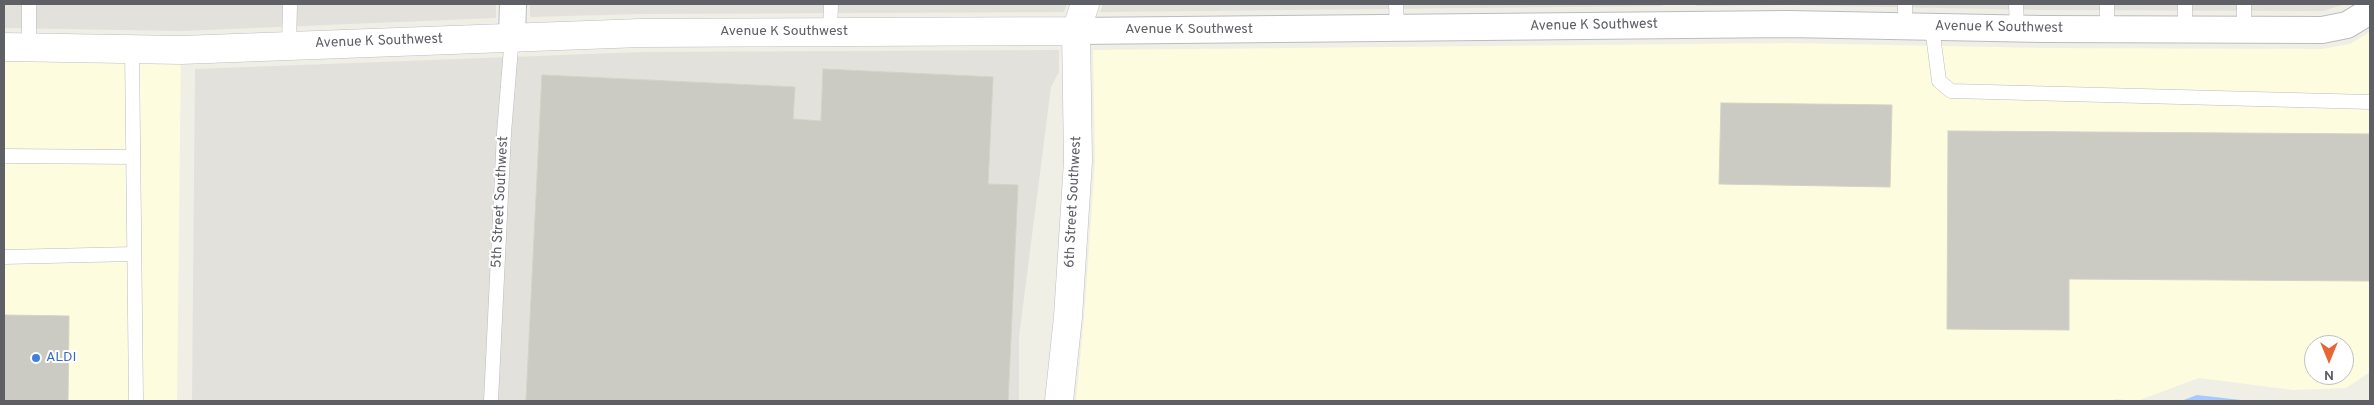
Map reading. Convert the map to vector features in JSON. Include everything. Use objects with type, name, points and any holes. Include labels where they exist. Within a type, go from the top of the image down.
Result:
[{"type":"street","name":"5th Street Southwest","points":[[512,36],[513,4]]},
{"type":"street","name":"6th Street Southwest","points":[[1059,401],[1068,317],[1078,161],[1076,31],[1085,4]]},
{"type":"street","name":"Avenue K Southwest","points":[[16,48],[180,50],[512,36],[1076,31],[1397,16],[1905,15],[1932,27],[2016,16],[2107,16],[2185,30],[2322,30],[2347,25],[2370,11]]},
{"type":"lane","points":[[16,48],[29,4]]},
{"type":"lane","points":[[289,46],[290,4]]},
{"type":"lane","points":[[830,32],[831,4]]},
{"type":"lane","points":[[2185,4],[2185,30]]},
{"type":"lane","points":[[2244,4],[2244,30]]},
{"type":"lane","points":[[1932,27],[1939,82],[1951,91],[2370,102]]},
{"type":"lane","name":"5th Street Southwest","points":[[491,401],[504,133],[512,36]]},
{"type":"lane","points":[[132,49],[136,401]]},
{"type":"lane","points":[[4,156],[133,157]]},
{"type":"lane","points":[[4,257],[134,254]]},
{"type":"shaded area","points":[[4,4],[496,4],[496,18],[181,31],[4,28]]},
{"type":"shaded area","points":[[530,4],[1067,4],[1064,12],[641,14],[530,17]]},
{"type":"shaded area","points":[[1103,4],[1663,4],[1663,6],[1100,12]]},
{"type":"shaded area","points":[[1696,4],[2346,4],[2323,11],[2042,10],[1788,5],[1696,6]]},
{"type":"shaded area","points":[[2370,32],[2370,372],[2354,383],[2354,335],[2304,335],[2304,385],[2350,385],[2346,388],[2293,390],[2199,378],[2137,401],[2116,399],[2111,401],[1076,401],[1095,162],[1093,50],[1788,43],[2042,48],[2322,49],[2350,44]]},
{"type":"shaded area","points":[[4,47],[181,50],[177,401],[4,401]]},
{"type":"shaded area","points":[[1059,50],[1059,72],[1051,87],[1019,337],[1019,401],[192,401],[195,69],[642,52]]},
{"type":"water","points":[[2197,395],[2250,401],[2181,401]]},
{"type":"building","points":[[823,69],[993,77],[988,184],[1018,185],[1008,401],[526,401],[542,75],[795,87],[793,119],[821,121]]},
{"type":"building","points":[[1721,103],[1892,105],[1890,187],[1719,184]]},
{"type":"building","points":[[1948,131],[2370,134],[2370,281],[2069,279],[2069,330],[1947,329]]},
{"type":"building","name":"ALDI","points":[[4,315],[69,316],[68,401],[4,401]]},
{"type":"place","name":"ALDI","points":[[36,358]]}]
